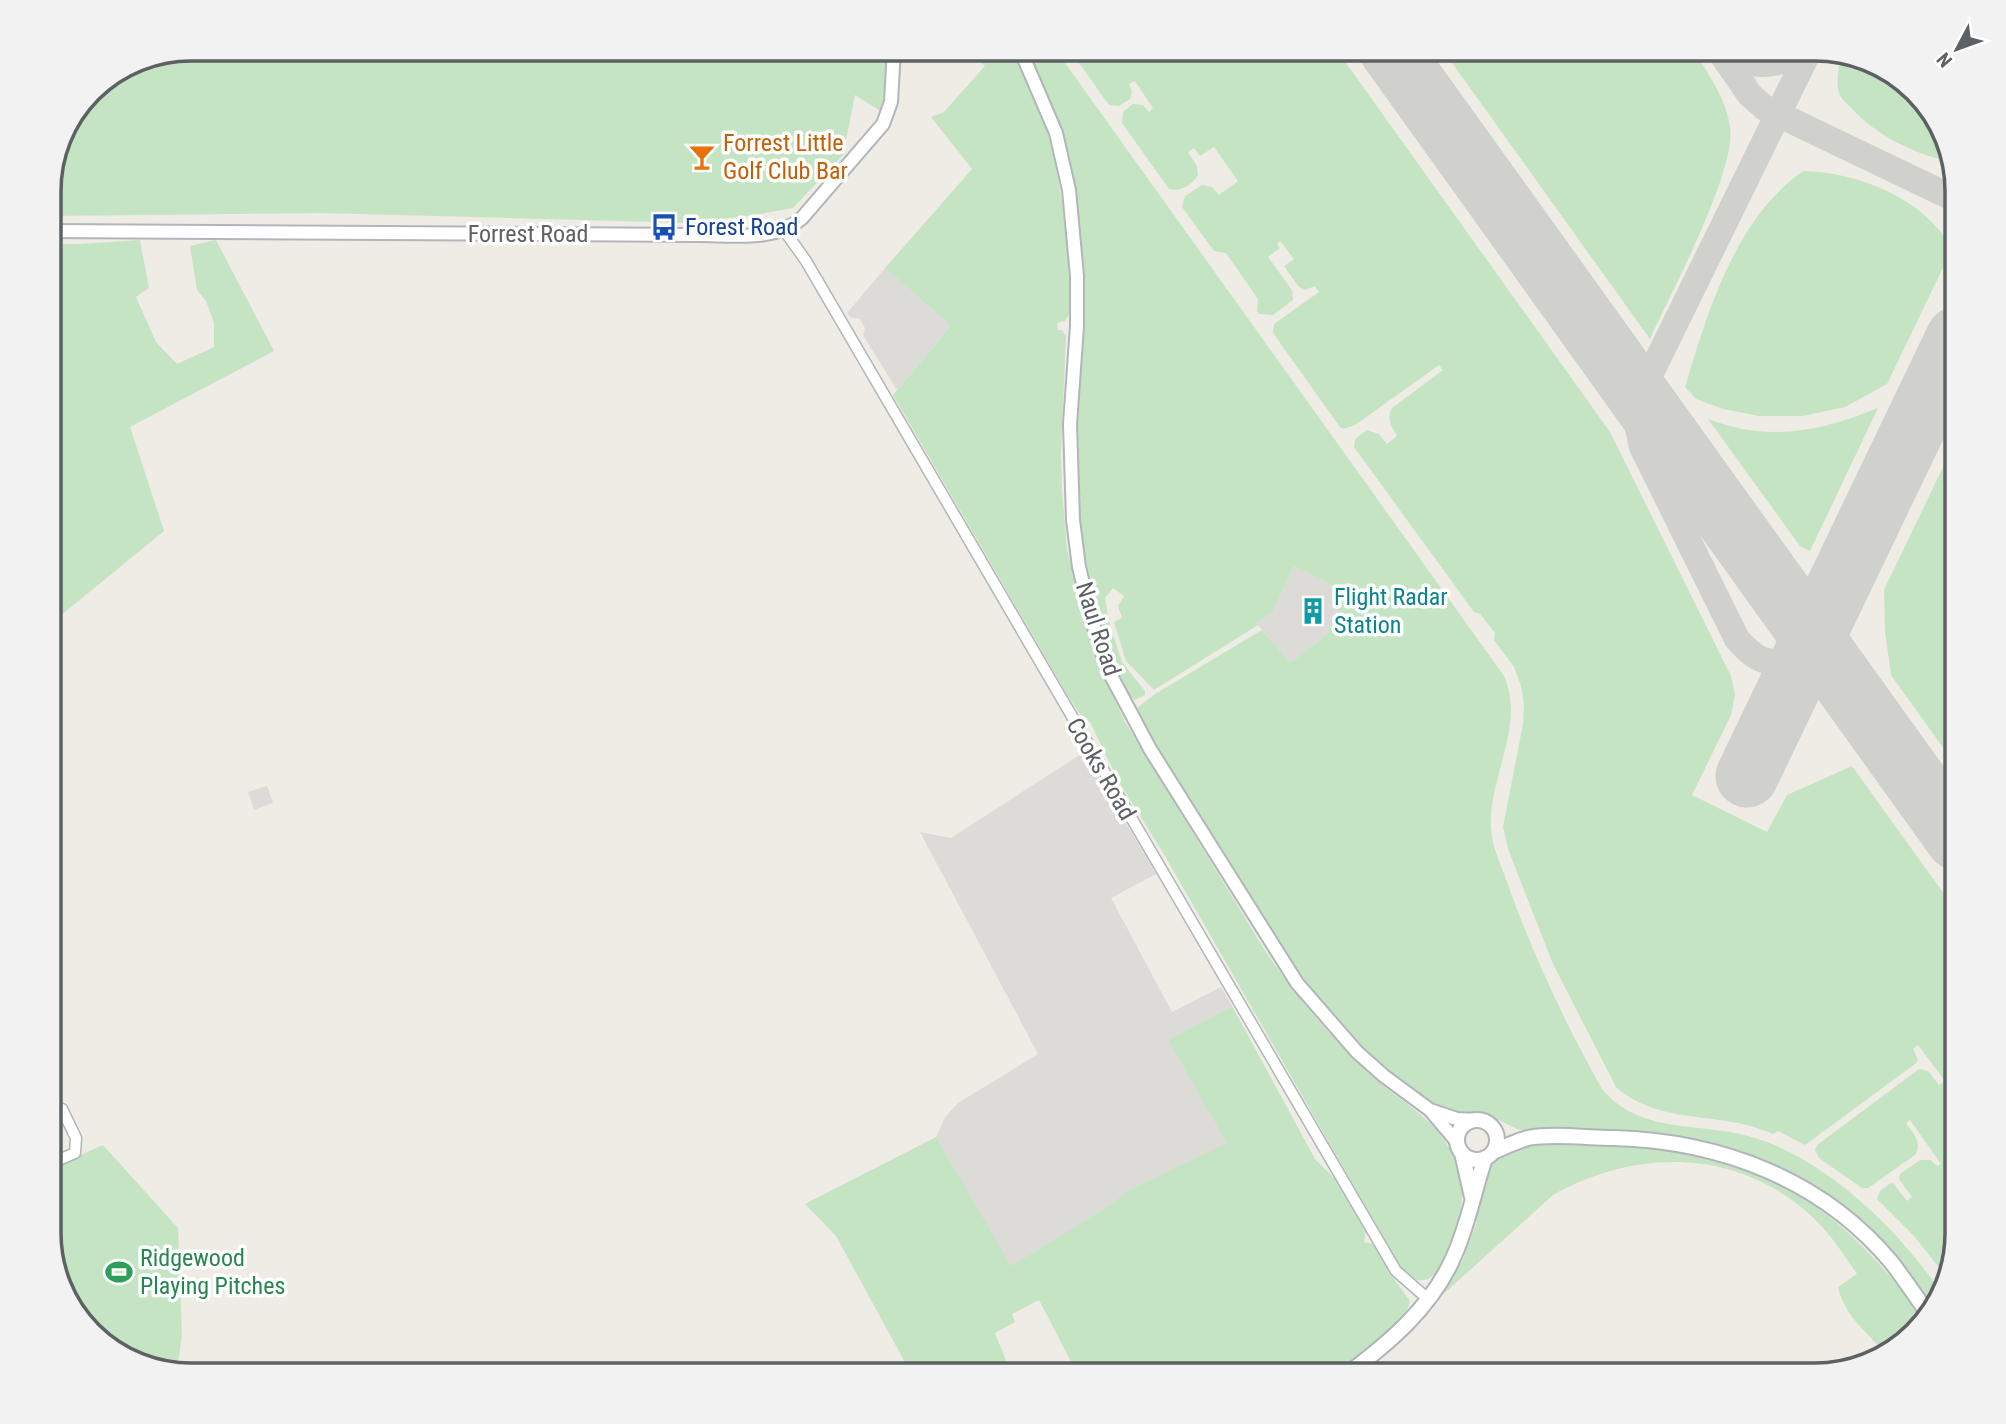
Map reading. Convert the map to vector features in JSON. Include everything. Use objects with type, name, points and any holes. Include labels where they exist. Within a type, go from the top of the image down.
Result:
[{"type":"main road","points":[[1529,1138],[1473,1159],[1460,1148],[1460,1129],[1464,1124],[1477,1120],[1494,1129],[1529,1138],[1650,1139],[1732,1156],[1769,1170],[1835,1210],[1892,1263],[1922,1306]]},
{"type":"main road","points":[[1489,1155],[1497,1142],[1494,1129]]},
{"type":"main road","name":"Naul Road","points":[[1460,1148],[1472,1199]]},
{"type":"main road","name":"Naul Road","points":[[1361,1363],[1401,1330],[1443,1280],[1455,1255],[1489,1155]]},
{"type":"street","points":[[784,230],[802,218],[883,124],[891,103],[893,61]]},
{"type":"street","name":"Naul Road","points":[[1025,61],[1056,133],[1069,190],[1077,276],[1077,326],[1070,424],[1073,520],[1079,567],[1092,621],[1108,670],[1127,709],[1184,804],[1297,984],[1357,1052],[1430,1110],[1460,1148]]},
{"type":"street","name":"Forrest Road","points":[[62,231],[740,235],[769,234],[784,230]]},
{"type":"street","name":"Cooks Road","points":[[784,230],[812,273],[1395,1271],[1428,1299]]},
{"type":"street","points":[[62,1109],[76,1138],[75,1153],[62,1158]]},
{"type":"street","name":"Naul Road","points":[[1430,1110],[1457,1119],[1477,1120]]},
{"type":"shaded area","points":[[885,268],[951,326],[897,390],[863,335],[865,328],[860,319],[850,317],[847,313]]},
{"type":"shaded area","points":[[1294,566],[1347,593],[1326,635],[1290,663],[1256,623],[1273,612]]},
{"type":"shaded area","points":[[1084,752],[1156,874],[1111,898],[1172,1012],[1221,987],[1232,1006],[1168,1040],[1228,1143],[1125,1192],[1110,1205],[1010,1267],[936,1137],[945,1117],[958,1103],[1038,1054],[920,832],[951,838]]},
{"type":"shaded area","points":[[267,786],[273,803],[254,810],[248,792]]},
{"type":"green space","points":[[887,61],[886,100],[882,112],[855,95],[843,155],[793,208],[691,223],[321,213],[62,216],[62,174],[68,150],[83,119],[112,88],[142,71],[174,62]]},
{"type":"green space","points":[[980,61],[1018,61],[1041,112],[1058,177],[1067,245],[1070,313],[1065,321],[1057,323],[1058,330],[1062,330],[1066,336],[1062,491],[1067,549],[1085,626],[1125,722],[1266,952],[1328,1031],[1381,1084],[1426,1119],[1453,1155],[1462,1186],[1458,1225],[1446,1258],[1427,1279],[1415,1279],[1402,1270],[1165,856],[1119,782],[1090,722],[1084,720],[1068,696],[893,395],[951,326],[885,268],[972,169],[931,117],[944,112],[985,66]]},
{"type":"green space","points":[[1032,61],[1064,61],[1504,676],[1510,695],[1511,714],[1492,809],[1493,841],[1538,960],[1602,1089],[1618,1104],[1654,1121],[1755,1138],[1808,1162],[1858,1199],[1902,1242],[1934,1283],[1926,1299],[1899,1264],[1787,1174],[1749,1156],[1668,1135],[1535,1132],[1517,1129],[1484,1113],[1451,1113],[1433,1106],[1367,1056],[1303,985],[1140,721],[1142,719],[1137,708],[1155,694],[1262,630],[1290,663],[1326,635],[1347,593],[1294,566],[1273,612],[1256,623],[1258,625],[1154,690],[1126,661],[1114,622],[1122,618],[1118,606],[1124,596],[1113,588],[1105,598],[1109,622],[1122,662],[1145,691],[1145,695],[1135,700],[1127,695],[1102,636],[1082,544],[1076,426],[1082,268],[1080,240],[1066,156]]},
{"type":"green space","points":[[1078,61],[1345,61],[1610,432],[1731,676],[1735,695],[1731,715],[1692,795],[1767,832],[1787,795],[1852,766],[1945,895],[1945,1081],[1918,1045],[1913,1049],[1918,1060],[1915,1064],[1805,1145],[1778,1131],[1773,1134],[1747,1125],[1662,1111],[1630,1098],[1616,1087],[1553,964],[1508,849],[1503,827],[1523,724],[1524,704],[1514,667],[1494,640],[1495,633],[1480,614],[1474,612],[1354,447],[1355,439],[1367,430],[1379,434],[1387,444],[1397,436],[1390,420],[1392,408],[1443,370],[1439,365],[1355,425],[1343,429],[1340,427],[1273,333],[1274,324],[1319,292],[1315,286],[1305,290],[1298,286],[1284,266],[1294,259],[1280,241],[1277,244],[1280,248],[1268,257],[1292,290],[1293,300],[1273,315],[1259,314],[1258,299],[1226,253],[1214,251],[1182,207],[1185,196],[1202,185],[1212,187],[1219,195],[1238,181],[1214,147],[1200,156],[1194,148],[1188,152],[1197,166],[1198,175],[1186,187],[1169,189],[1122,123],[1123,112],[1133,104],[1143,105],[1149,112],[1153,108],[1135,81],[1129,84],[1132,91],[1130,99],[1119,106],[1109,105]]},
{"type":"green space","points":[[1451,61],[1700,61],[1725,107],[1730,127],[1729,147],[1723,172],[1700,233],[1650,339]]},
{"type":"green space","points":[[1839,64],[1864,71],[1894,88],[1923,119],[1940,159],[1896,142],[1872,127],[1840,95]]},
{"type":"green space","points":[[1803,171],[1845,176],[1888,191],[1907,202],[1925,215],[1945,238],[1945,264],[1887,384],[1845,407],[1803,416],[1759,416],[1723,409],[1696,399],[1685,387],[1727,268],[1759,214],[1779,191]]},
{"type":"green space","points":[[140,240],[149,288],[136,297],[156,342],[177,364],[214,347],[214,323],[206,301],[197,290],[190,246],[216,240],[274,351],[130,427],[164,531],[62,614],[62,244]]},
{"type":"green space","points":[[1878,408],[1810,551],[1800,546],[1708,419],[1752,430],[1793,431],[1835,423]]},
{"type":"green space","points":[[1945,463],[1945,750],[1891,675],[1885,631],[1884,590]]},
{"type":"green space","points":[[1232,1006],[1315,1159],[1335,1179],[1366,1230],[1364,1242],[1374,1244],[1410,1301],[1399,1323],[1379,1343],[1352,1363],[1072,1363],[1039,1300],[1012,1314],[1015,1322],[995,1333],[1007,1363],[905,1363],[836,1236],[805,1204],[936,1137],[1011,1266],[1110,1205],[1125,1192],[1227,1143],[1168,1040]]},
{"type":"green space","points":[[1919,1069],[1928,1071],[1939,1085],[1945,1081],[1945,1233],[1939,1268],[1914,1236],[1877,1199],[1880,1191],[1892,1182],[1907,1201],[1912,1197],[1899,1179],[1900,1174],[1920,1160],[1931,1160],[1937,1166],[1941,1164],[1910,1120],[1906,1123],[1918,1142],[1915,1155],[1868,1188],[1862,1188],[1819,1158],[1815,1150],[1817,1145]]},
{"type":"green space","points":[[1531,1144],[1652,1146],[1710,1156],[1748,1169],[1816,1206],[1846,1231],[1874,1258],[1918,1312],[1907,1325],[1879,1345],[1857,1323],[1841,1297],[1838,1287],[1857,1274],[1815,1219],[1778,1191],[1748,1176],[1716,1166],[1683,1162],[1650,1163],[1617,1169],[1584,1180],[1553,1195],[1428,1308],[1462,1262],[1477,1222],[1473,1216],[1489,1166],[1501,1153]]},
{"type":"green space","name":"Ridgewood Playing Pitches","points":[[103,1145],[178,1228],[182,1335],[178,1361],[150,1356],[126,1345],[112,1336],[88,1312],[79,1298],[71,1282],[62,1250],[62,1163]]},
{"type":"taxiway","points":[[1410,61],[1463,153]]},
{"type":"taxiway","points":[[1726,61],[1750,95],[1765,108],[1945,194]]},
{"type":"taxiway","points":[[1743,61],[1762,64],[1780,61]]},
{"type":"taxiway","points":[[1804,61],[1646,383],[1636,420],[1642,447],[1737,639],[1755,656],[1771,662],[1789,658],[1810,645]]},
{"type":"runway","points":[[1399,61],[1945,822]]},
{"type":"runway","points":[[1747,776],[1945,363]]},
{"type":"place","name":"Forrest Little Golf Club Bar","points":[[702,157]]},
{"type":"place","name":"Forest Road","points":[[664,227]]},
{"type":"place","name":"Flight Radar Station","points":[[1313,611]]},
{"type":"place","name":"Ridgewood Playing Pitches","points":[[119,1272]]}]
